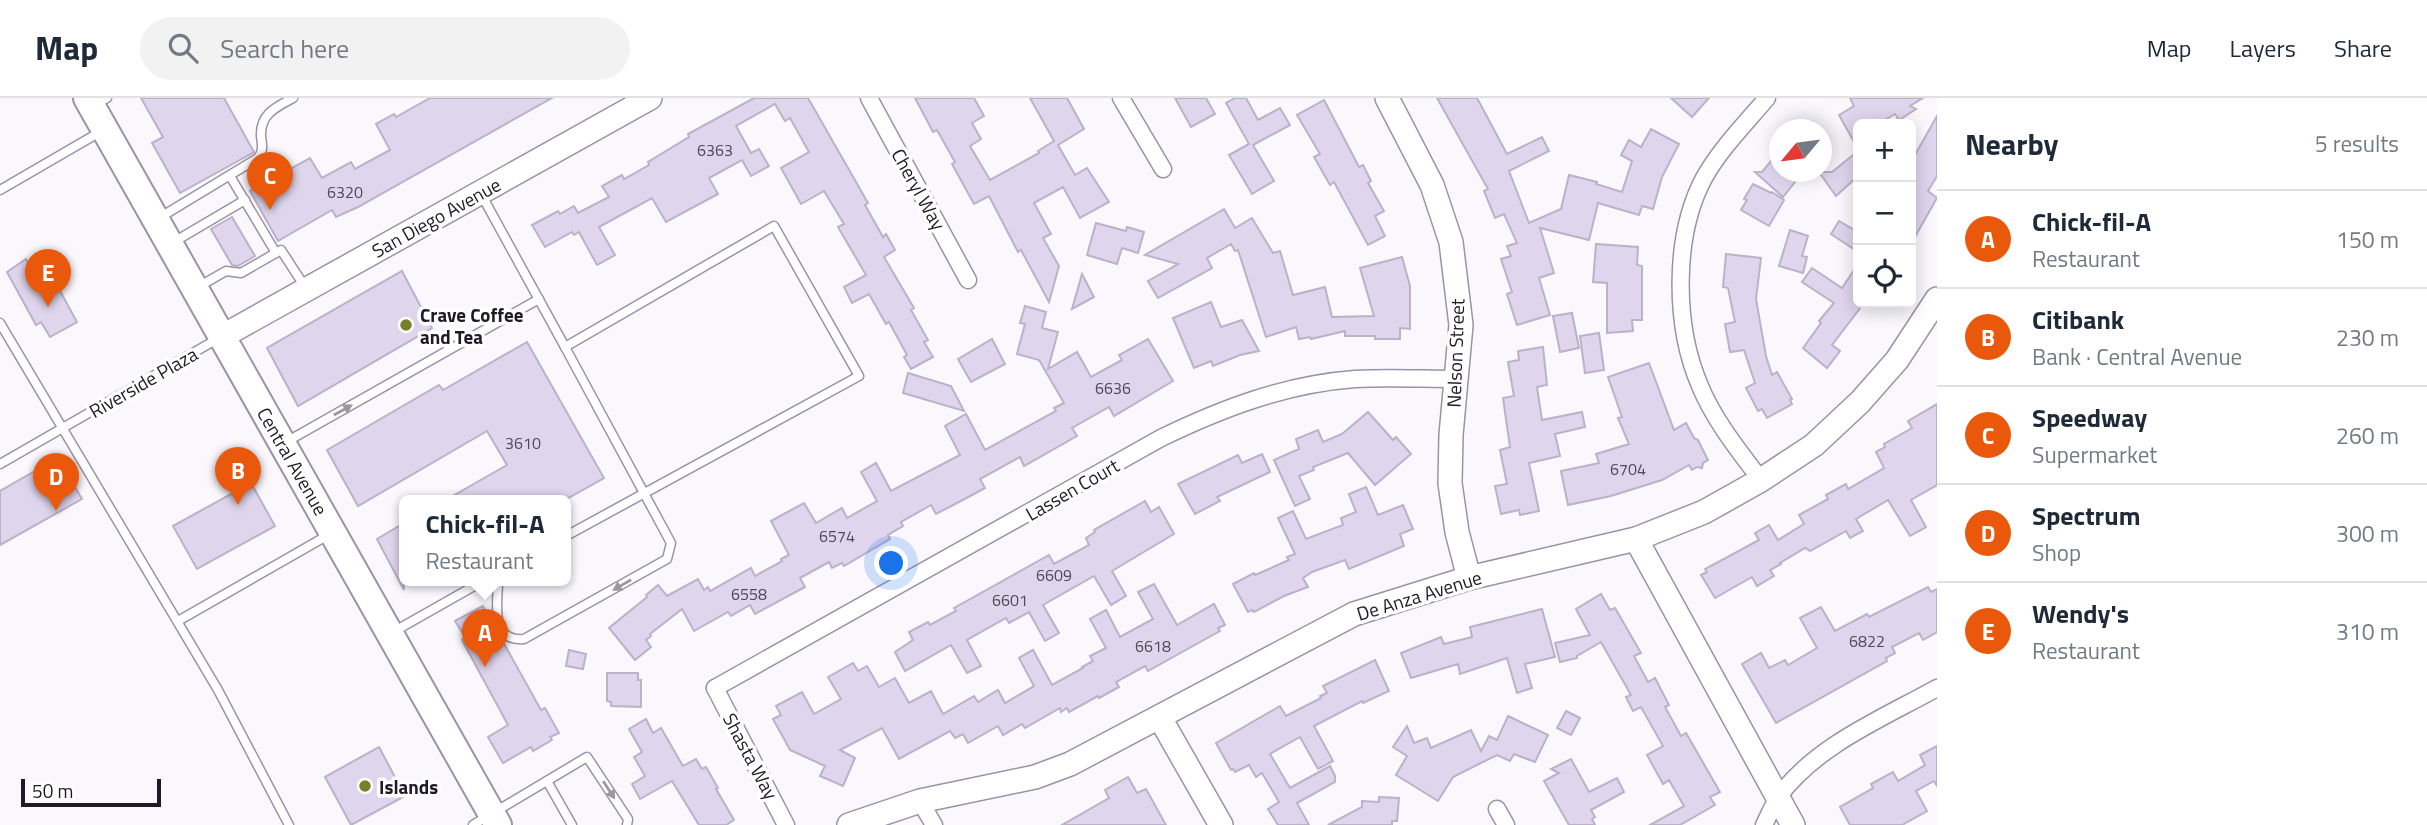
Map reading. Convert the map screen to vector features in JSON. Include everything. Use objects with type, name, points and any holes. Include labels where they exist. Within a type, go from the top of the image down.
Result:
[{"type":"main road","name":"Central Avenue","points":[[95,101],[105,130],[391,633],[488,821]]},
{"type":"street","name":"San Diego Avenue","points":[[223,336],[650,98]]},
{"type":"street","name":"Cheryl Way","points":[[869,98],[968,280]]},
{"type":"street","points":[[1121,98],[1163,169]]},
{"type":"street","name":"Nelson Street","points":[[1387,98],[1432,186],[1451,242],[1461,325],[1451,435],[1450,484],[1457,532],[1469,578]]},
{"type":"street","points":[[1761,480],[1732,442],[1700,387],[1684,336],[1681,274],[1686,221],[1705,177],[1767,98]]},
{"type":"street","name":"De Anza Avenue","points":[[849,825],[920,801],[1035,777],[1070,764],[1354,614],[1469,578],[1636,539],[1703,512],[1761,480],[1814,445],[1860,402],[1897,360],[1934,309]]},
{"type":"street","name":"Lassen Court","points":[[709,686],[1200,419],[1257,397],[1307,386],[1355,379],[1457,379]]},
{"type":"street","points":[[1636,539],[1793,825]]},
{"type":"street","name":"Shasta Way","points":[[709,686],[786,825]]},
{"type":"street","points":[[1764,825],[1778,798],[1816,759],[1844,740],[1937,688]]},
{"type":"street","points":[[1160,718],[1221,825]]},
{"type":"street","points":[[920,801],[934,825]]},
{"type":"street","points":[[1497,809],[1506,825]]},
{"type":"lane","points":[[156,220],[261,155],[262,123],[267,114],[293,98]]},
{"type":"lane","points":[[0,190],[105,130]]},
{"type":"lane","points":[[230,176],[276,253]]},
{"type":"lane","points":[[480,192],[671,543],[667,559],[524,639],[507,635],[500,626],[496,616],[498,586]]},
{"type":"lane","points":[[170,244],[244,200]]},
{"type":"lane","points":[[565,347],[774,226],[859,376],[571,533]]},
{"type":"lane","points":[[196,289],[226,271],[241,273],[281,250],[306,289]]},
{"type":"lane","points":[[283,443],[539,299]]},
{"type":"lane","points":[[0,323],[178,621],[289,825]]},
{"type":"lane","name":"Riverside Plaza","points":[[0,464],[223,336]]},
{"type":"lane","points":[[178,621],[334,532]]},
{"type":"lane","points":[[391,633],[474,586]]},
{"type":"lane","points":[[488,821],[587,757],[629,823]]},
{"type":"lane","points":[[547,781],[572,825]]},
{"type":"building","points":[[141,98],[224,98],[254,152],[180,193],[152,143],[163,137]]},
{"type":"building","points":[[430,98],[552,98],[358,207],[336,217],[332,210],[278,241],[250,191],[310,158],[322,178],[351,162],[355,169],[390,150],[376,124],[394,114],[396,117]]},
{"type":"building","points":[[754,98],[808,98],[868,203],[865,205],[883,237],[886,234],[895,250],[884,257],[914,308],[911,310],[928,340],[924,342],[933,357],[911,369],[904,357],[907,355],[889,322],[886,324],[869,294],[852,303],[844,287],[866,275],[838,227],[844,224],[824,191],[801,204],[781,168],[809,152],[790,118],[785,121],[775,104],[736,126],[751,153],[759,149],[769,166],[751,176],[742,160],[709,178],[718,194],[666,222],[652,198],[599,227],[615,255],[597,265],[579,232],[574,235],[572,232],[545,247],[532,225],[574,206],[578,213],[609,197],[602,186],[622,175],[624,179],[649,165],[648,162],[689,137],[688,134]]},
{"type":"building","points":[[915,98],[974,98],[984,116],[972,123],[981,139],[970,146],[990,180],[1039,153],[1038,151],[1054,141],[1030,98],[1067,98],[1084,129],[1058,145],[1075,175],[1087,168],[1109,202],[1080,218],[1063,187],[1034,203],[1051,234],[1043,238],[1059,266],[1049,302],[1021,250],[1018,252],[989,196],[974,204],[952,164],[955,162],[937,130],[933,132]]},
{"type":"building","points":[[1175,98],[1206,98],[1215,114],[1191,127]]},
{"type":"building","points":[[1235,98],[1246,98],[1258,120],[1280,108],[1290,125],[1253,145],[1274,181],[1252,194],[1229,155],[1249,144],[1226,103]]},
{"type":"building","points":[[1437,98],[1477,98],[1507,154],[1542,137],[1549,151],[1509,171],[1529,223],[1561,209],[1569,175],[1622,192],[1632,161],[1621,155],[1629,140],[1641,147],[1651,129],[1679,144],[1662,177],[1653,209],[1642,206],[1639,215],[1598,203],[1589,240],[1540,228],[1554,273],[1539,278],[1550,315],[1517,325],[1507,294],[1512,292],[1501,259],[1511,256],[1507,246],[1517,243],[1504,214],[1495,218],[1484,191],[1488,189]]},
{"type":"building","points":[[1671,98],[1709,98],[1692,117]]},
{"type":"building","points":[[1850,98],[1923,98],[1910,106],[1916,109],[1901,119],[1895,114],[1886,119],[1853,119],[1853,140],[1839,115],[1854,106]]},
{"type":"building","points":[[1324,100],[1359,167],[1363,165],[1371,181],[1368,183],[1384,211],[1375,216],[1385,236],[1368,245],[1334,182],[1330,185],[1314,157],[1320,154],[1297,115]]},
{"type":"building","points":[[1937,116],[1937,176],[1928,191],[1937,198],[1916,235],[1916,182],[1916,153]]},
{"type":"building","points":[[1853,155],[1853,181],[1836,196],[1826,182],[1832,182],[1832,172]]},
{"type":"building","points":[[1769,163],[1769,182],[1795,182],[1783,197],[1755,172],[1762,172]]},
{"type":"building","points":[[1753,184],[1784,200],[1769,226],[1741,210]]},
{"type":"building","points":[[1224,209],[1235,228],[1252,218],[1273,253],[1280,251],[1293,295],[1325,287],[1332,317],[1374,316],[1360,268],[1402,257],[1410,286],[1410,329],[1400,328],[1400,339],[1345,336],[1345,331],[1299,339],[1296,327],[1266,337],[1238,250],[1235,251],[1231,244],[1207,258],[1212,268],[1158,298],[1148,281],[1178,264],[1145,255]]},
{"type":"building","points":[[232,217],[255,256],[238,266],[232,265],[211,229]]},
{"type":"building","points":[[1839,221],[1853,229],[1853,249],[1831,234]]},
{"type":"building","points":[[1096,223],[1126,231],[1127,227],[1144,232],[1138,253],[1122,248],[1117,264],[1087,255]]},
{"type":"building","points":[[1790,230],[1808,236],[1802,256],[1807,257],[1803,273],[1779,266]]},
{"type":"building","points":[[1596,244],[1638,247],[1637,265],[1642,266],[1642,320],[1632,320],[1633,331],[1607,333],[1607,283],[1593,282]]},
{"type":"building","points":[[1726,254],[1761,258],[1756,299],[1766,356],[1772,375],[1777,372],[1792,399],[1792,404],[1767,418],[1762,409],[1758,411],[1746,388],[1755,383],[1744,350],[1730,352],[1725,324],[1735,322],[1728,288],[1723,287]]},
{"type":"building","points":[[26,259],[29,264],[39,259],[50,279],[53,278],[77,322],[50,337],[41,322],[36,325],[7,272]]},
{"type":"building","points":[[1812,268],[1842,288],[1853,272],[1853,308],[1860,308],[1832,345],[1840,351],[1827,368],[1803,348],[1821,323],[1819,321],[1834,303],[1802,282]]},
{"type":"building","points":[[402,271],[432,328],[298,406],[267,348]]},
{"type":"building","points":[[1082,274],[1094,297],[1072,309]]},
{"type":"building","points":[[1211,302],[1221,327],[1242,320],[1259,351],[1213,366],[1211,361],[1194,368],[1173,318]]},
{"type":"building","points":[[1025,306],[1046,312],[1042,328],[1058,332],[1048,369],[1077,352],[1091,377],[1122,360],[1119,355],[1148,339],[1173,381],[1114,416],[1109,407],[1072,428],[1077,436],[1024,466],[1020,457],[980,479],[985,488],[936,514],[931,505],[901,522],[903,526],[888,535],[890,539],[844,566],[842,563],[832,568],[829,562],[800,578],[805,587],[755,614],[750,605],[731,616],[728,612],[694,631],[682,609],[650,634],[646,640],[651,647],[635,660],[609,628],[658,585],[667,596],[698,579],[704,590],[708,587],[710,591],[751,568],[755,576],[789,555],[771,521],[804,503],[816,523],[842,508],[847,518],[877,501],[861,472],[876,463],[891,491],[960,455],[945,426],[966,414],[985,450],[1056,411],[1054,408],[1064,403],[1039,360],[1017,354],[1025,324],[1020,323]]},
{"type":"building","points":[[1572,313],[1579,348],[1560,352],[1553,316]]},
{"type":"building","points":[[1599,333],[1604,370],[1585,373],[1580,336]]},
{"type":"building","points":[[992,339],[1005,364],[971,382],[958,359]]},
{"type":"building","points":[[527,342],[604,478],[571,497],[454,495],[507,465],[487,431],[358,506],[327,450],[439,385],[443,390]]},
{"type":"building","points":[[1543,347],[1547,385],[1537,387],[1542,420],[1582,412],[1585,427],[1555,434],[1560,456],[1529,463],[1539,511],[1520,515],[1519,510],[1501,514],[1495,486],[1507,484],[1500,450],[1510,447],[1503,398],[1514,396],[1508,362],[1519,360],[1518,351]]},
{"type":"building","points":[[1649,363],[1674,430],[1686,423],[1708,460],[1703,463],[1702,468],[1692,470],[1689,465],[1662,480],[1611,496],[1568,505],[1561,471],[1599,463],[1596,454],[1629,444],[1618,418],[1622,417],[1608,377]]},
{"type":"building","points":[[908,373],[951,386],[964,411],[903,393]]},
{"type":"building","points":[[1937,404],[1937,485],[1911,500],[1926,527],[1910,536],[1888,500],[1856,519],[1863,531],[1850,538],[1846,531],[1810,551],[1805,548],[1770,570],[1774,576],[1757,586],[1752,577],[1715,598],[1701,575],[1707,572],[1705,569],[1759,540],[1755,533],[1769,525],[1778,540],[1804,524],[1799,515],[1828,499],[1826,495],[1846,484],[1848,489],[1884,468],[1876,452],[1885,447],[1884,444],[1912,428],[1908,421]]},
{"type":"building","points":[[1368,412],[1393,440],[1396,437],[1411,454],[1375,485],[1348,453],[1313,467],[1314,470],[1299,476],[1310,499],[1295,506],[1274,460],[1299,449],[1296,439],[1318,430],[1323,442],[1342,434]]},
{"type":"building","points":[[1262,454],[1270,472],[1217,497],[1220,501],[1195,514],[1178,484],[1238,455],[1242,463]]},
{"type":"building","points":[[58,458],[82,499],[0,545],[0,491]]},
{"type":"building","points":[[251,483],[275,526],[197,569],[173,526]]},
{"type":"building","points":[[1366,487],[1378,515],[1403,505],[1413,529],[1400,534],[1404,546],[1349,569],[1345,560],[1312,572],[1303,578],[1308,587],[1254,612],[1248,612],[1233,584],[1289,560],[1287,557],[1295,554],[1278,518],[1293,511],[1306,539],[1343,525],[1341,518],[1356,512],[1349,494]]},
{"type":"building","points":[[1145,501],[1151,512],[1159,507],[1174,534],[1112,571],[1126,596],[1111,605],[1094,576],[1043,605],[1059,633],[1045,641],[1029,612],[1009,623],[1006,618],[967,640],[981,666],[967,673],[951,645],[905,671],[895,652],[913,640],[909,632],[928,622],[930,625],[956,611],[954,608],[1049,555],[1054,564],[1089,545],[1086,538],[1095,532],[1094,530]]},
{"type":"building","points":[[399,526],[399,581],[377,539]]},
{"type":"building","points":[[1154,584],[1177,625],[1214,604],[1225,625],[1218,628],[1220,631],[1148,671],[1145,666],[1116,682],[1119,687],[1099,698],[1098,696],[1069,712],[1067,708],[1061,712],[1060,708],[1025,728],[1022,724],[1003,735],[998,726],[968,743],[963,734],[955,738],[950,731],[899,759],[882,728],[840,750],[855,758],[843,786],[820,776],[825,766],[790,750],[773,719],[781,715],[776,706],[802,692],[814,714],[841,699],[828,677],[853,663],[858,671],[867,666],[879,687],[895,678],[909,703],[931,691],[943,714],[974,696],[978,702],[998,690],[1005,703],[1034,686],[1019,658],[1033,650],[1052,685],[1083,668],[1093,661],[1090,656],[1106,648],[1090,619],[1106,610],[1120,637],[1153,619],[1138,592]]},
{"type":"building","points":[[1928,587],[1931,592],[1937,589],[1937,632],[1923,640],[1919,633],[1892,647],[1895,653],[1886,658],[1887,661],[1776,723],[1742,664],[1761,653],[1769,668],[1785,660],[1788,665],[1817,648],[1800,618],[1821,607],[1835,631]]},
{"type":"building","points":[[1601,594],[1610,610],[1615,608],[1641,653],[1634,656],[1648,682],[1655,678],[1669,705],[1665,707],[1681,736],[1686,733],[1720,792],[1710,797],[1715,805],[1680,825],[1650,825],[1684,806],[1669,780],[1663,784],[1647,755],[1663,746],[1641,707],[1633,711],[1626,697],[1631,695],[1601,642],[1577,658],[1560,662],[1555,643],[1590,635],[1576,609]]},
{"type":"building","points":[[483,606],[541,710],[545,708],[559,733],[533,751],[531,747],[503,763],[488,737],[508,725],[462,640],[465,637],[455,621]]},
{"type":"building","points":[[1542,609],[1555,657],[1525,664],[1532,688],[1517,693],[1507,658],[1460,674],[1458,664],[1411,678],[1401,653],[1441,637],[1444,644],[1472,637],[1470,627]]},
{"type":"building","points":[[569,650],[586,654],[583,669],[566,666]]},
{"type":"building","points":[[1375,660],[1389,691],[1363,703],[1362,701],[1314,726],[1333,761],[1318,769],[1300,737],[1270,754],[1290,788],[1330,766],[1335,776],[1335,782],[1297,803],[1309,825],[1278,825],[1268,809],[1279,802],[1262,773],[1256,777],[1249,765],[1235,772],[1231,770],[1216,743],[1280,706],[1286,716],[1321,698],[1320,696],[1327,693],[1323,686]]},
{"type":"building","points":[[607,673],[638,673],[638,680],[641,680],[641,707],[611,706],[611,702],[607,701]]},
{"type":"building","points":[[1566,711],[1580,718],[1571,735],[1557,728]]},
{"type":"building","points":[[1508,716],[1548,735],[1535,762],[1514,754],[1510,761],[1497,755],[1453,777],[1438,801],[1396,775],[1407,756],[1393,747],[1407,726],[1414,743],[1427,738],[1431,748],[1471,730],[1481,751],[1489,736],[1497,740]]},
{"type":"building","points":[[646,719],[653,733],[661,728],[683,766],[696,759],[702,769],[706,767],[734,820],[726,825],[699,825],[672,781],[640,799],[632,784],[645,776],[634,757],[642,752],[629,729]]},
{"type":"building","points":[[1937,746],[1937,786],[1934,781],[1916,791],[1927,811],[1902,825],[1850,825],[1840,807],[1873,788],[1871,784],[1893,772],[1898,781],[1925,765],[1920,755]]},
{"type":"building","name":"Islands","points":[[379,747],[405,796],[351,825],[325,777]]},
{"type":"building","points":[[1571,759],[1589,792],[1617,778],[1624,792],[1591,810],[1595,825],[1569,825],[1544,781],[1559,773],[1551,769]]},
{"type":"building","points":[[1128,777],[1137,793],[1146,789],[1166,825],[1062,825],[1109,798],[1105,790]]},
{"type":"building","points":[[1379,797],[1399,798],[1397,821],[1392,821],[1392,825],[1328,825],[1362,807],[1362,801],[1379,802]]},
{"type":"place","name":"Speedway","points":[[270,210]]},
{"type":"place","name":"Wendy's","points":[[48,307]]},
{"type":"place","name":"Crave Coffee and Tea","points":[[406,325]]},
{"type":"place","name":"Citibank","points":[[238,505]]},
{"type":"place","name":"Spectrum","points":[[56,511]]},
{"type":"place","name":"Chick-fil-A","points":[[485,667]]},
{"type":"place","name":"Islands","points":[[365,786]]}]
